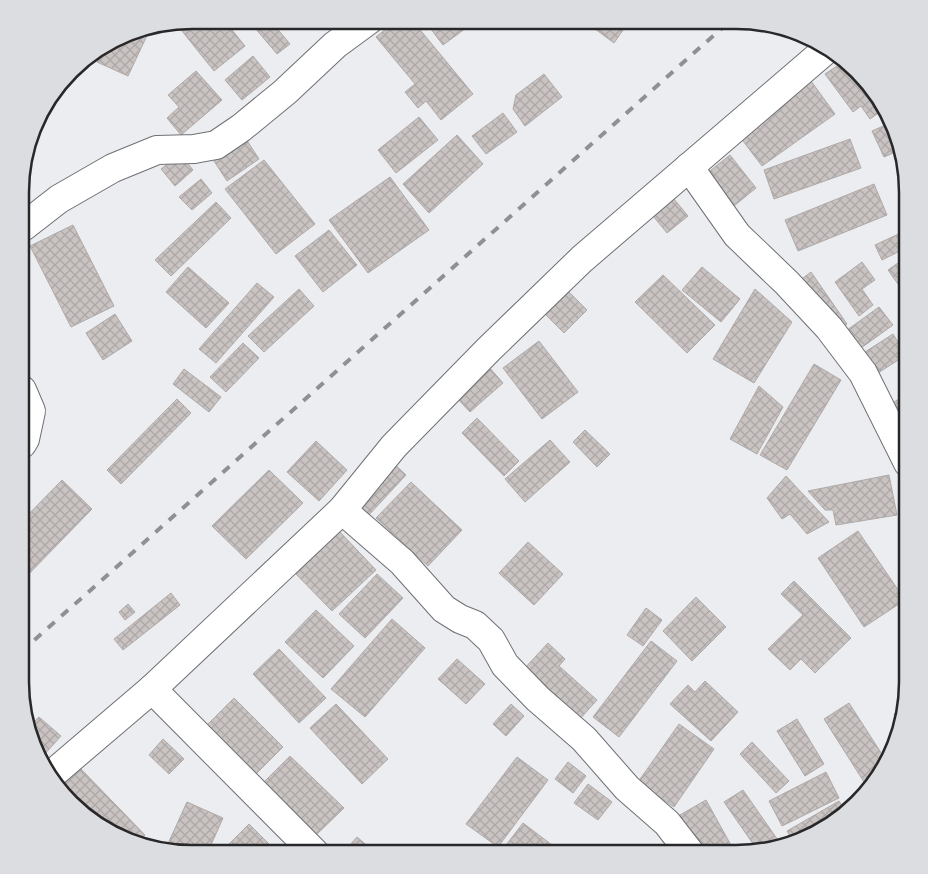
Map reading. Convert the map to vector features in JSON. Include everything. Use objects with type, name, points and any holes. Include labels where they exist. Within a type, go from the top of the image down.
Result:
[{"type":"street","points":[[29,220],[59,199],[113,168],[157,150],[194,149],[216,145],[241,128],[335,45],[356,29]]},
{"type":"street","points":[[55,772],[152,689],[342,510],[394,446],[582,259],[822,53]]},
{"type":"street","points":[[690,167],[737,235],[788,283],[829,328],[863,373],[899,445]]},
{"type":"street","points":[[29,406],[31,411],[29,420]]},
{"type":"street","points":[[342,510],[402,562],[444,610],[475,625],[491,640],[505,665],[538,699],[584,739],[627,788],[666,823],[684,845]]},
{"type":"street","points":[[152,689],[307,845]]},
{"type":"building","points":[[192,29],[231,29],[245,46],[214,71],[182,31]]},
{"type":"building","points":[[256,29],[278,29],[290,44],[277,54]]},
{"type":"building","points":[[386,29],[419,29],[473,94],[441,120],[426,101],[418,108],[405,92],[415,84],[376,37]]},
{"type":"building","points":[[431,29],[465,29],[443,45]]},
{"type":"building","points":[[595,29],[624,29],[614,43]]},
{"type":"building","points":[[147,35],[128,76],[97,62],[99,57],[110,51]]},
{"type":"building","points":[[253,56],[270,77],[242,100],[225,80]]},
{"type":"building","points":[[838,65],[859,84],[878,113],[870,119],[861,106],[853,112],[825,74]]},
{"type":"building","points":[[196,71],[222,100],[181,135],[167,118],[179,107],[168,95]]},
{"type":"building","points":[[544,74],[562,97],[525,126],[513,109],[516,95]]},
{"type":"building","points":[[811,81],[835,114],[762,166],[737,133]]},
{"type":"building","points":[[503,113],[517,132],[486,154],[472,136]]},
{"type":"building","points":[[419,117],[438,140],[396,173],[378,150]]},
{"type":"building","points":[[885,125],[894,152],[884,157],[872,131]]},
{"type":"building","points":[[457,135],[483,164],[429,213],[403,184]]},
{"type":"building","points":[[246,139],[259,159],[227,181],[214,161]]},
{"type":"building","points":[[850,139],[861,168],[774,199],[764,170]]},
{"type":"building","points":[[180,154],[193,170],[175,186],[161,169]]},
{"type":"building","points":[[730,155],[756,188],[723,215],[696,182]]},
{"type":"building","points":[[264,160],[315,224],[276,254],[225,189]]},
{"type":"building","points":[[390,177],[429,230],[368,273],[329,220]]},
{"type":"building","points":[[201,179],[212,193],[192,210],[179,197]]},
{"type":"building","points":[[874,184],[887,215],[798,251],[785,220]]},
{"type":"building","points":[[674,199],[688,216],[667,233],[653,216]]},
{"type":"building","points":[[216,202],[231,218],[171,276],[155,260]]},
{"type":"building","points":[[73,225],[114,306],[71,327],[30,246]]},
{"type":"building","points":[[329,230],[357,265],[323,292],[295,256]]},
{"type":"building","points":[[899,234],[899,252],[882,260],[875,245]]},
{"type":"building","points":[[862,262],[875,280],[862,289],[873,305],[859,316],[835,282]]},
{"type":"building","points":[[899,262],[899,285],[888,270]]},
{"type":"building","points":[[188,267],[229,303],[206,328],[166,292]]},
{"type":"building","points":[[702,267],[740,299],[721,322],[682,290]]},
{"type":"building","points":[[811,272],[847,324],[834,332],[799,281]]},
{"type":"building","points":[[663,275],[715,325],[687,353],[635,302]]},
{"type":"building","points":[[257,283],[274,297],[216,363],[199,349]]},
{"type":"building","points":[[299,289],[314,306],[264,352],[248,336]]},
{"type":"building","points":[[566,289],[587,310],[564,333],[543,312]]},
{"type":"building","points":[[755,289],[792,322],[754,383],[713,359]]},
{"type":"building","points":[[879,307],[893,325],[850,356],[836,338]]},
{"type":"building","points":[[115,314],[132,341],[103,360],[86,333]]},
{"type":"building","points":[[893,334],[899,344],[899,359],[867,380],[854,359]]},
{"type":"building","points":[[539,341],[578,392],[542,419],[503,368]]},
{"type":"building","points":[[243,343],[259,358],[226,392],[210,377]]},
{"type":"building","points":[[814,364],[841,380],[787,470],[760,455]]},
{"type":"building","points":[[489,367],[503,383],[470,412],[456,397]]},
{"type":"building","points":[[184,369],[221,397],[209,412],[173,384]]},
{"type":"building","points":[[759,386],[783,407],[757,454],[730,439]]},
{"type":"building","points":[[177,399],[191,413],[121,484],[107,470]]},
{"type":"building","points":[[899,399],[899,421],[888,406]]},
{"type":"building","points":[[477,418],[519,461],[504,476],[462,433]]},
{"type":"building","points":[[585,430],[610,454],[597,467],[573,442]]},
{"type":"building","points":[[550,440],[570,462],[525,502],[505,479]]},
{"type":"building","points":[[316,441],[347,470],[319,501],[287,472]]},
{"type":"building","points":[[390,460],[406,475],[367,517],[351,503]]},
{"type":"building","points":[[269,470],[303,503],[246,559],[212,526]]},
{"type":"building","points":[[889,475],[897,515],[836,525],[833,510],[825,510],[808,491]]},
{"type":"building","points":[[786,476],[829,522],[807,534],[790,514],[782,519],[767,498]]},
{"type":"building","points":[[62,480],[92,509],[29,574],[29,514]]},
{"type":"building","points":[[411,482],[462,530],[428,566],[376,518]]},
{"type":"building","points":[[339,531],[376,570],[332,611],[295,573]]},
{"type":"building","points":[[858,531],[899,591],[899,604],[864,627],[818,558]]},
{"type":"building","points":[[528,542],[563,574],[534,605],[499,573]]},
{"type":"building","points":[[377,574],[403,598],[365,638],[339,614]]},
{"type":"building","points":[[794,581],[851,638],[815,673],[801,659],[790,670],[768,649],[803,615],[781,594]]},
{"type":"building","points":[[171,593],[180,605],[123,650],[114,639]]},
{"type":"building","points":[[696,597],[726,627],[692,661],[663,631]]},
{"type":"building","points":[[128,604],[135,612],[125,620],[119,612]]},
{"type":"building","points":[[646,608],[662,620],[643,646],[627,635]]},
{"type":"building","points":[[316,610],[354,646],[323,678],[285,642]]},
{"type":"building","points":[[392,619],[425,648],[365,717],[331,689]]},
{"type":"building","points":[[651,641],[677,661],[619,737],[593,717]]},
{"type":"building","points":[[548,643],[565,659],[559,666],[597,700],[579,720],[524,669]]},
{"type":"building","points":[[279,649],[326,698],[299,723],[253,674]]},
{"type":"building","points":[[457,659],[485,684],[466,704],[438,679]]},
{"type":"building","points":[[705,681],[738,712],[711,741],[670,704],[688,685],[695,692]]},
{"type":"building","points":[[234,698],[283,747],[256,774],[207,725]]},
{"type":"building","points":[[849,703],[882,754],[864,782],[824,719]]},
{"type":"building","points":[[336,704],[388,759],[362,784],[310,728]]},
{"type":"building","points":[[511,704],[524,716],[506,736],[493,724]]},
{"type":"building","points":[[39,717],[61,736],[46,753],[41,744],[34,722]]},
{"type":"building","points":[[797,719],[824,764],[805,776],[777,731]]},
{"type":"building","points":[[679,724],[714,749],[674,807],[638,782]]},
{"type":"building","points":[[163,739],[184,759],[169,774],[149,755]]},
{"type":"building","points":[[752,742],[789,781],[776,793],[740,754]]},
{"type":"building","points":[[290,756],[344,808],[315,836],[262,784]]},
{"type":"building","points":[[517,757],[548,780],[499,845],[495,845],[466,824]]},
{"type":"building","points":[[568,762],[586,776],[573,793],[555,779]]},
{"type":"building","points":[[79,767],[145,835],[142,837],[110,823],[84,805],[63,782]]},
{"type":"building","points":[[826,772],[839,798],[782,826],[769,801]]},
{"type":"building","points":[[588,784],[612,802],[598,820],[574,803]]},
{"type":"building","points":[[743,790],[778,840],[753,844],[724,802]]},
{"type":"building","points":[[706,800],[731,845],[697,845],[680,815]]},
{"type":"building","points":[[839,801],[842,806],[827,818],[798,833],[790,836],[787,831]]},
{"type":"building","points":[[187,802],[223,818],[211,845],[168,843]]},
{"type":"building","points":[[523,823],[552,845],[506,845]]},
{"type":"building","points":[[249,824],[270,845],[228,845]]},
{"type":"building","points":[[357,837],[366,845],[350,845]]},
{"type":"railway","points":[[29,645],[721,29]]}]
